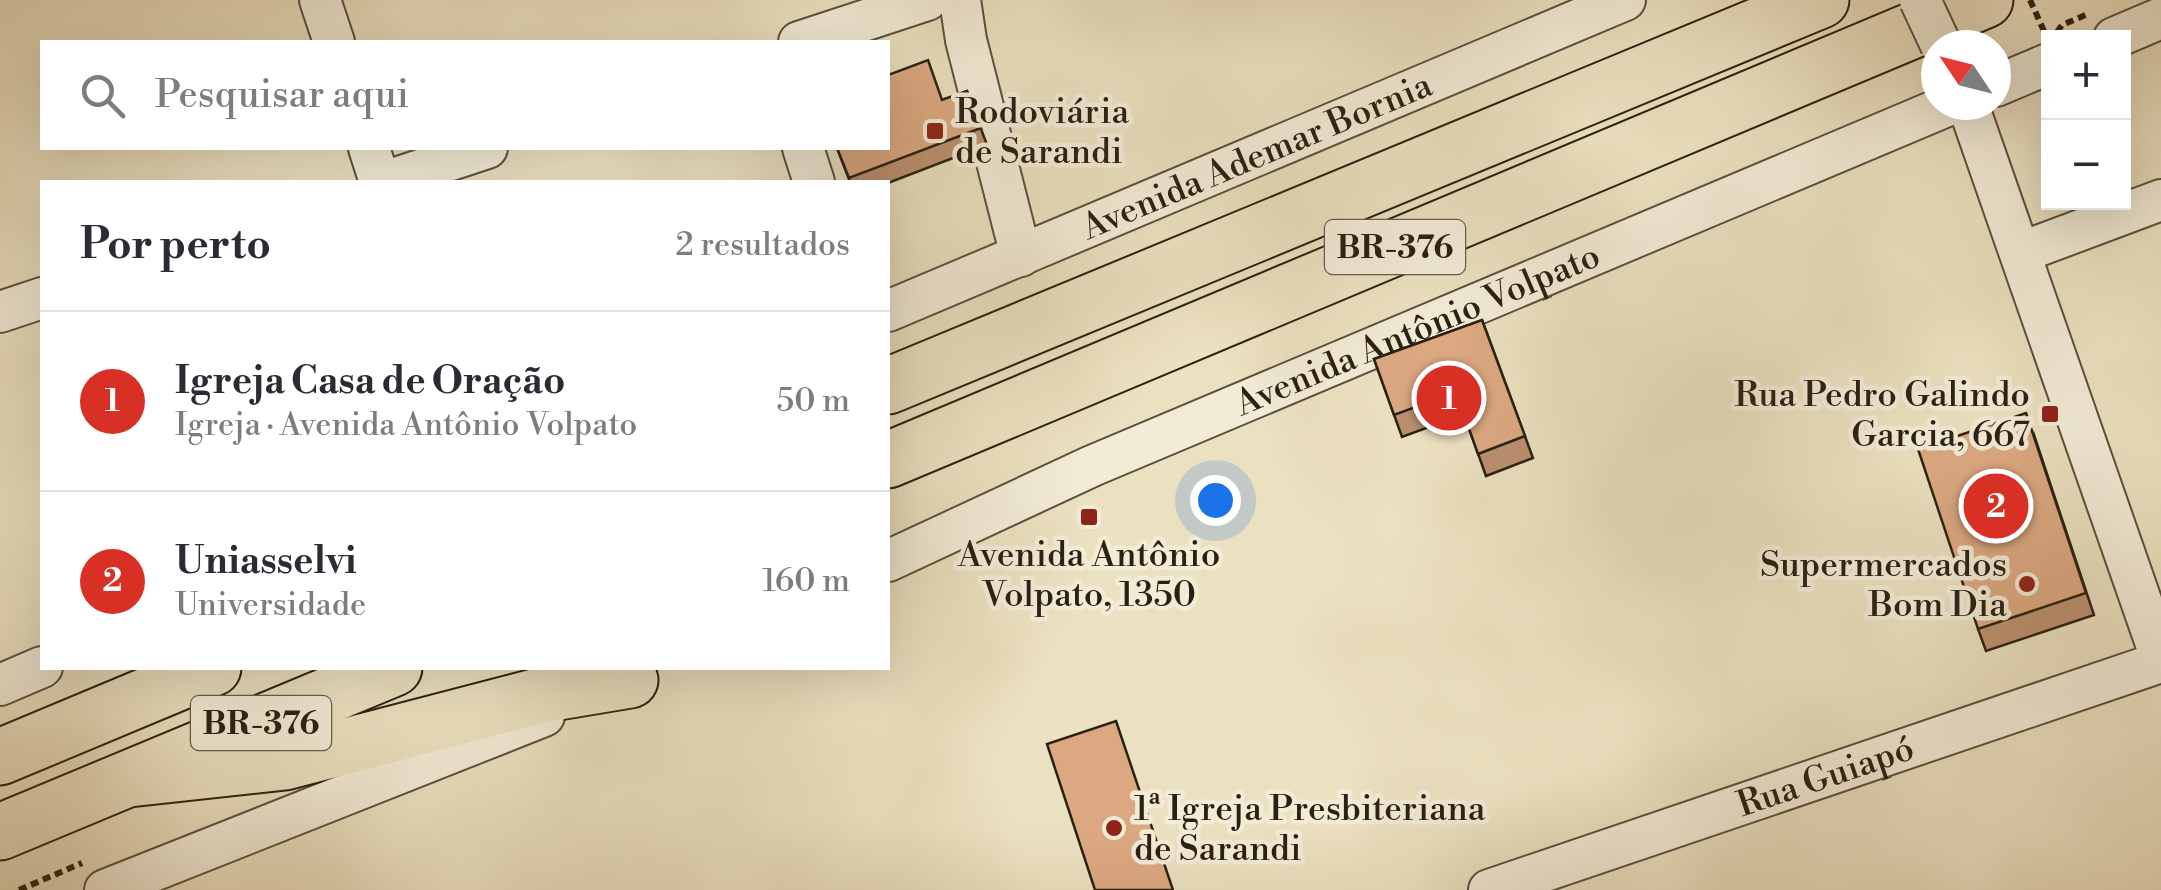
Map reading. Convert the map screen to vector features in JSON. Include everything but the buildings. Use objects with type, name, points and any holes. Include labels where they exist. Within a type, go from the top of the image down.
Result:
[{"type":"highway","name":"BR-376","points":[[890,385],[1821,0]]},
{"type":"highway","name":"BR-376","points":[[890,459],[1984,0]]},
{"type":"highway","points":[[0,740],[149,670]]},
{"type":"highway","name":"BR-376","points":[[0,757],[208,670]]},
{"type":"highway","name":"BR-376","points":[[0,832],[389,670]]},
{"type":"highway","points":[[129,779],[284,762],[546,694],[644,674]]},
{"type":"street","points":[[320,0],[333,40]]},
{"type":"street","points":[[805,40],[927,0]]},
{"type":"street","points":[[960,0],[966,40],[1021,256]]},
{"type":"street","name":"Avenida Ademar Bornia","points":[[890,310],[1625,0]]},
{"type":"street","points":[[1920,0],[1934,30]]},
{"type":"street","points":[[2131,31],[2161,18]]},
{"type":"street","points":[[2011,74],[2041,50]]},
{"type":"street","name":"Avenida Antônio Volpato","points":[[890,560],[1092,466],[1921,117]]},
{"type":"street","points":[[1974,120],[2161,660]]},
{"type":"street","points":[[369,150],[381,180]]},
{"type":"street","points":[[388,180],[481,150]]},
{"type":"street","points":[[803,150],[813,180]]},
{"type":"street","points":[[2022,252],[2161,200]]},
{"type":"street","points":[[0,312],[40,299]]},
{"type":"street","name":"Rua Guiapó","points":[[1489,890],[1572,877],[2161,660]]},
{"type":"street","points":[[0,685],[40,668]]},
{"type":"street","points":[[106,890],[644,674]]},
{"type":"path","points":[[2030,0],[2041,32]]},
{"type":"place","name":"Rodoviária de Sarandi","points":[[935,131]]},
{"type":"place","name":"Igreja Casa de Oração","points":[[1449,398]]},
{"type":"place","name":"Rua Pedro Galindo Garcia, 667","points":[[2050,414]]},
{"type":"place","name":"Uniasselvi","points":[[1996,506]]},
{"type":"place","name":"Avenida Antônio Volpato, 1350","points":[[1089,517]]},
{"type":"place","name":"Supermercados Bom Dia","points":[[2027,584]]},
{"type":"place","name":"1ª Igreja Presbiteriana de Sarandi","points":[[1114,828]]}]
